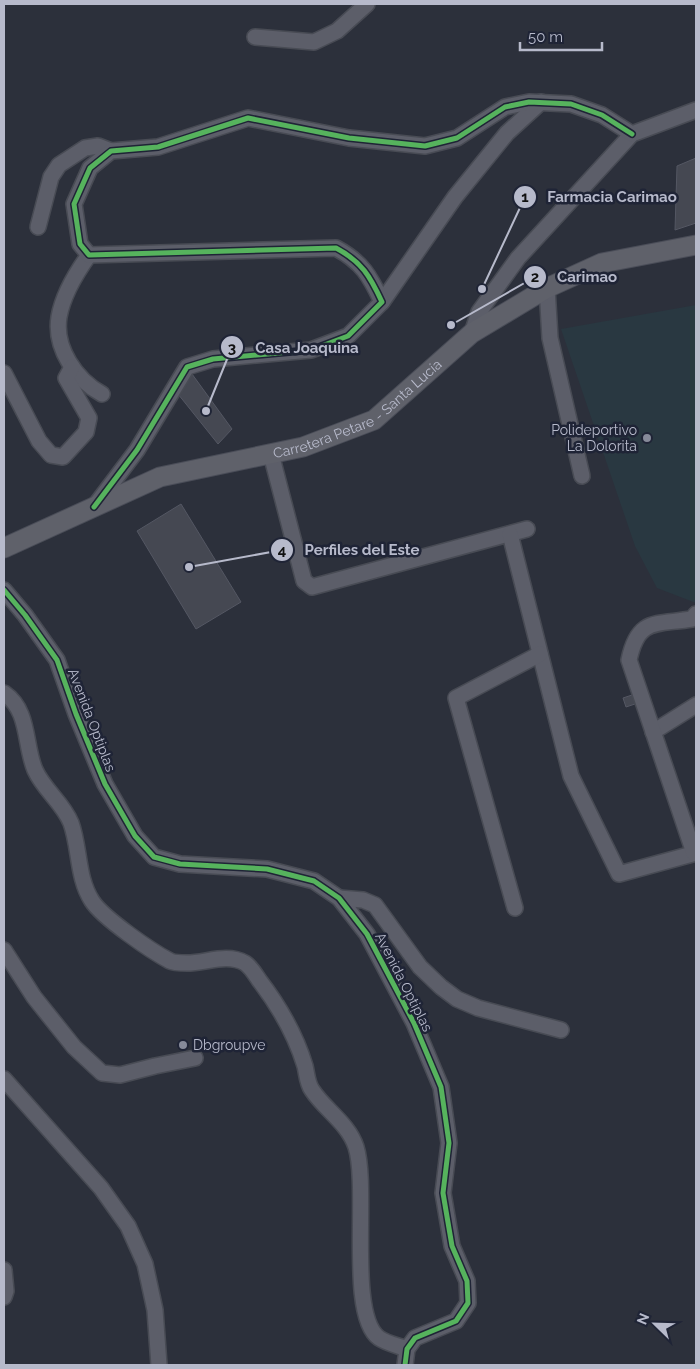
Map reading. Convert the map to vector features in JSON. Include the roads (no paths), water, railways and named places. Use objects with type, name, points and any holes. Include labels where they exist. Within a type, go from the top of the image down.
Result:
[{"type":"main road","name":"Carretera Petare - Santa Lucía","points":[[4,548],[160,478],[303,447],[374,420],[472,333],[547,288],[602,263],[696,245]]},
{"type":"street","points":[[255,38],[314,42],[337,31],[367,4]]},
{"type":"street","points":[[38,227],[51,177],[59,165],[85,148],[98,146],[111,150],[158,147],[248,118],[349,138],[425,146],[457,138],[505,107],[530,102],[541,102],[571,104],[602,115],[632,134]]},
{"type":"street","points":[[94,507],[137,450],[187,367],[214,360],[311,350],[348,336],[382,302],[461,190],[507,133],[541,102]]},
{"type":"street","points":[[472,333],[483,305],[518,258],[632,134],[696,110]]},
{"type":"street","points":[[89,255],[80,244],[74,204],[90,168],[111,150]]},
{"type":"street","points":[[89,255],[336,248],[352,257],[370,275],[382,302]]},
{"type":"street","points":[[89,255],[74,275],[59,318],[62,350],[87,386],[102,394]]},
{"type":"street","points":[[547,288],[550,338],[582,476]]},
{"type":"street","points":[[4,373],[39,441],[51,455],[63,457],[86,432],[89,418],[66,378],[72,366]]},
{"type":"street","points":[[271,454],[304,581],[312,586],[527,529]]},
{"type":"street","points":[[510,534],[571,776],[619,874],[695,853],[629,660],[632,647],[640,632],[651,624],[692,619],[696,614]]},
{"type":"street","name":"Avenida Optiplas","points":[[4,590],[25,614],[58,660],[76,714],[105,784],[135,836],[154,856],[180,864],[267,869],[314,881],[340,898],[372,942],[414,1023],[441,1087],[449,1143],[443,1194],[452,1246],[467,1281],[468,1303],[456,1321],[415,1338],[407,1349]]},
{"type":"street","points":[[515,908],[456,698],[540,654]]},
{"type":"street","points":[[4,693],[10,698],[23,717],[35,770],[45,787],[62,807],[71,824],[80,872],[91,901],[105,915],[172,962],[188,963],[223,958],[248,964],[280,1008],[294,1037],[305,1066],[310,1087],[353,1137],[360,1160],[362,1299],[369,1326],[379,1338],[407,1349],[405,1365]]},
{"type":"street","points":[[653,732],[696,706]]},
{"type":"street","points":[[340,898],[363,900],[375,905],[420,967],[457,999],[478,1008],[560,1030]]},
{"type":"street","points":[[4,950],[34,997],[69,1040],[102,1073],[120,1075],[195,1058]]},
{"type":"street","points":[[4,1079],[101,1188],[128,1226],[145,1264],[155,1310],[159,1365]]},
{"type":"street","points":[[4,1270],[6,1291],[4,1297]]},
{"type":"place","name":"Farmacia Carimao","points":[[482,289]]},
{"type":"place","name":"Carimao","points":[[451,325]]},
{"type":"place","name":"Casa Joaquina","points":[[206,411]]},
{"type":"place","name":"Polideportivo La Dolorita","points":[[647,438]]},
{"type":"place","name":"Perfiles del Este","points":[[189,567]]},
{"type":"place","name":"Dbgroupve","points":[[183,1045]]}]
